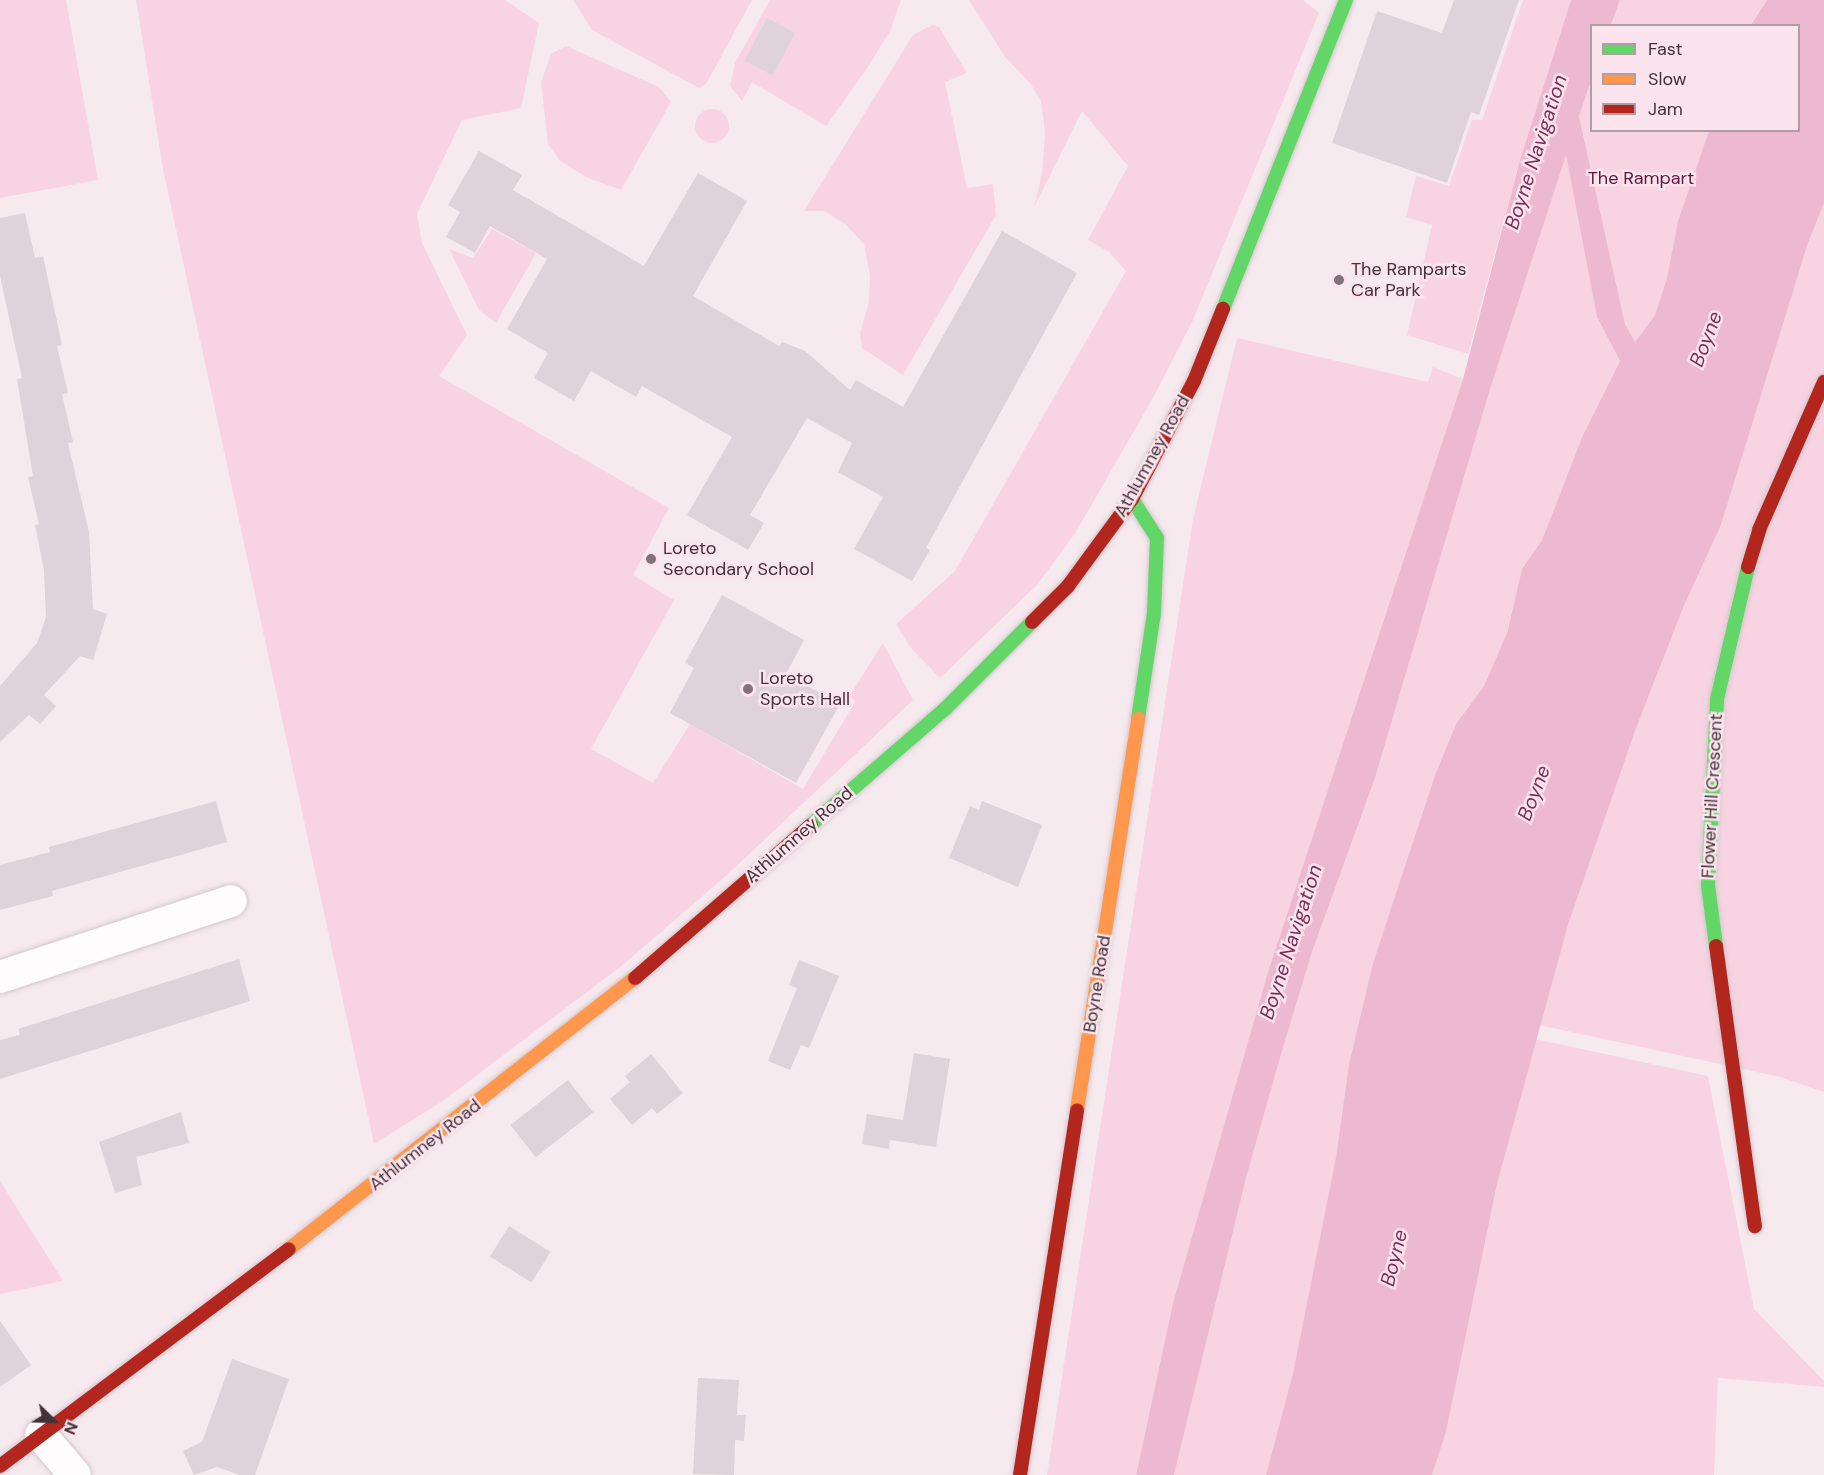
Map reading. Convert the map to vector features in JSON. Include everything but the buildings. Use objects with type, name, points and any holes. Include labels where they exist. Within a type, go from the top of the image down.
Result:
[{"type":"main road","name":"Athlumney Road","points":[[0,1466],[406,1161],[619,992],[945,709],[1068,586],[1132,500],[1194,381],[1346,0]]},
{"type":"main road","name":"Flower Hill Crescent","points":[[1755,1226],[1708,885],[1717,699],[1738,598],[1759,530],[1824,382]]},
{"type":"main road","name":"Boyne Road","points":[[1020,1475],[1154,613],[1157,538],[1148,518],[1132,500]]},
{"type":"street","points":[[0,977],[231,902]]},
{"type":"street","points":[[41,1435],[75,1475]]},
{"type":"green space","points":[[0,0],[66,0],[98,180],[0,198]]},
{"type":"green space","points":[[136,0],[505,0],[539,23],[521,108],[462,120],[417,214],[422,243],[467,335],[439,376],[669,508],[633,575],[674,600],[591,749],[653,783],[690,724],[803,789],[855,702],[850,695],[883,643],[913,700],[728,874],[624,964],[443,1101],[374,1144],[163,169]]},
{"type":"green space","points":[[573,0],[752,0],[706,84],[699,88],[592,30]]},
{"type":"green space","points":[[770,0],[901,0],[890,31],[870,64],[826,126],[752,82],[742,101],[730,86],[735,63]]},
{"type":"green space","points":[[969,0],[1303,0],[1319,13],[1193,320],[1153,398],[1076,532],[1037,585],[940,678],[910,647],[896,624],[955,571],[1126,271],[1109,252],[1088,240],[1128,166],[1082,111],[1034,207],[1042,174],[1045,133],[1041,101],[1030,83],[1005,57]]},
{"type":"green space","points":[[1523,0],[1571,0],[1520,160],[1468,354],[1407,335],[1432,225],[1406,217],[1416,176],[1449,186],[1472,120],[1482,120]]},
{"type":"green space","points":[[1620,0],[1767,0],[1752,24],[1612,24]]},
{"type":"green space","points":[[932,25],[939,27],[967,73],[945,82],[967,188],[993,184],[996,215],[903,375],[862,348],[860,333],[869,302],[870,276],[864,244],[845,224],[824,211],[804,211],[913,35]]},
{"type":"green space","points":[[566,46],[659,87],[671,102],[621,190],[586,177],[560,161],[548,144],[541,82],[551,54]]},
{"type":"green space","name":"The Rampart","points":[[1590,84],[1590,132],[1709,132],[1678,221],[1667,278],[1655,315],[1635,342],[1625,324],[1579,116]]},
{"type":"green space","points":[[712,109],[724,114],[729,126],[724,138],[712,143],[700,138],[695,126],[700,114]]},
{"type":"green space","points":[[1566,153],[1597,317],[1620,361],[1583,435],[1542,540],[1522,569],[1506,636],[1484,686],[1456,724],[1435,775],[1373,963],[1349,1064],[1336,1157],[1293,1373],[1266,1475],[1174,1475],[1246,1178],[1282,1051],[1312,952],[1375,778],[1491,386]]},
{"type":"green space","points":[[1824,203],[1824,1092],[1780,1077],[1539,1025],[1568,925],[1635,731],[1683,608],[1721,525],[1808,243]]},
{"type":"green space","points":[[492,229],[536,253],[496,323],[479,310],[449,249],[473,258]]},
{"type":"green space","points":[[1237,338],[1428,382],[1433,367],[1463,379],[1268,972],[1173,1303],[1136,1475],[1047,1475],[1193,519]]},
{"type":"green space","points":[[1535,1039],[1708,1076],[1754,1309],[1824,1381],[1824,1387],[1718,1378],[1714,1475],[1432,1475],[1446,1432],[1497,1184]]},
{"type":"green space","points":[[0,1181],[63,1281],[0,1294]]},
{"type":"water","points":[[1571,0],[1620,0],[1611,24],[1590,24],[1590,84],[1579,116],[1625,324],[1635,342],[1655,315],[1667,278],[1678,221],[1709,132],[1800,132],[1800,24],[1752,24],[1767,0],[1824,0],[1824,203],[1808,243],[1721,525],[1683,608],[1635,731],[1568,925],[1497,1184],[1446,1432],[1432,1475],[1266,1475],[1293,1373],[1336,1157],[1349,1064],[1373,963],[1435,775],[1456,724],[1484,686],[1507,633],[1522,569],[1542,540],[1583,435],[1620,361],[1597,317],[1566,155],[1491,386],[1375,778],[1312,952],[1282,1051],[1246,1178],[1174,1475],[1136,1475],[1173,1303],[1268,972],[1463,379],[1520,160]]},
{"type":"traffic: fast","points":[[1223,309],[1346,0]]},
{"type":"traffic: fast","points":[[1132,499],[1157,538],[1154,613],[1138,719]]},
{"type":"traffic: fast","points":[[1716,946],[1708,885],[1717,699],[1748,567]]},
{"type":"traffic: fast","points":[[811,825],[945,709],[1032,622]]},
{"type":"traffic: slow","points":[[1077,1110],[1138,719]]},
{"type":"traffic: slow","points":[[289,1249],[635,978]]},
{"type":"traffic: jam","points":[[1032,622],[1068,586],[1132,499],[1194,381],[1223,309]]},
{"type":"traffic: jam","points":[[1748,567],[1759,530],[1824,382]]},
{"type":"traffic: jam","points":[[635,978],[811,825]]},
{"type":"traffic: jam","points":[[1716,946],[1755,1226]]},
{"type":"traffic: jam","points":[[1020,1475],[1077,1110]]},
{"type":"traffic: jam","points":[[0,1466],[289,1249]]},
{"type":"place","name":"The Ramparts Car Park","points":[[1339,280]]},
{"type":"place","name":"Loreto Secondary School","points":[[651,559]]},
{"type":"place","name":"Loreto Sports Hall","points":[[748,689]]},
{"type":"water label","name":"Boyne Navigation","points":[[1536,152]]},
{"type":"water label","name":"Boyne","points":[[1706,339]]},
{"type":"water label","name":"Boyne","points":[[1534,793]]},
{"type":"water label","name":"Boyne Navigation","points":[[1291,942]]},
{"type":"water label","name":"Boyne","points":[[1394,1258]]}]
